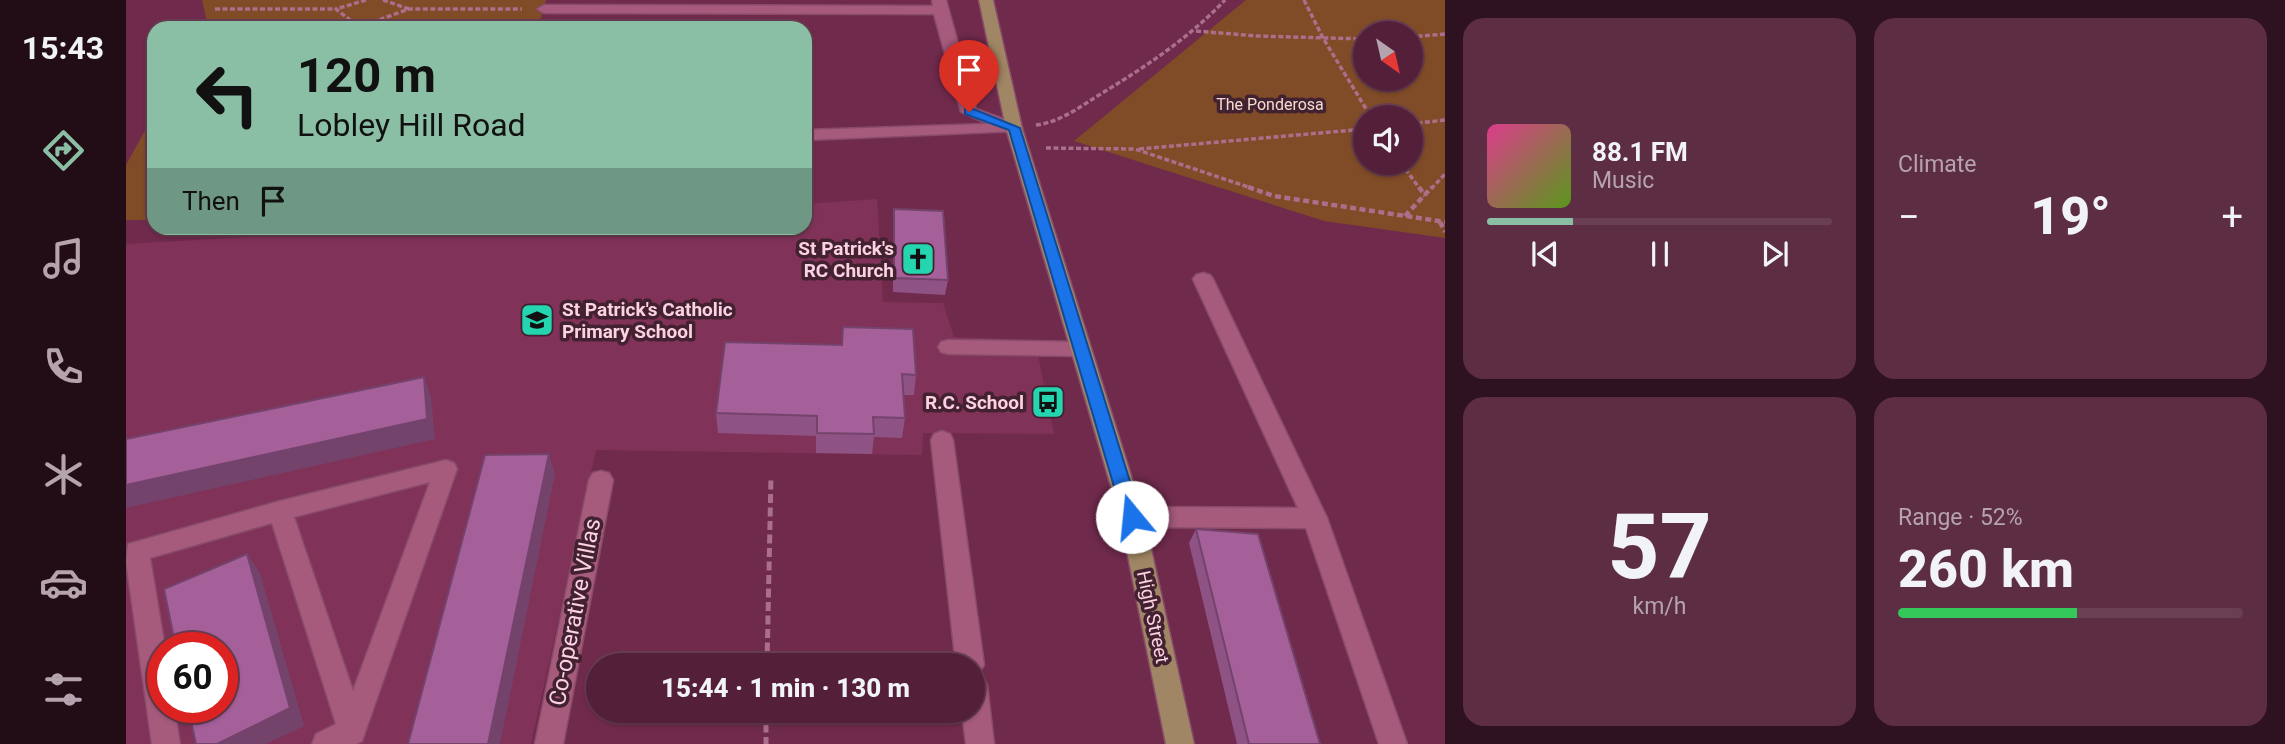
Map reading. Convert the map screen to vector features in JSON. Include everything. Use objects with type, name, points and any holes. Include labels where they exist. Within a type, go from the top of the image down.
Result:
[{"type":"main road","name":"High Street","points":[[986,0],[1017,138],[1132,517],[1180,744]]},
{"type":"street","points":[[544,9],[939,5],[969,112],[1017,138]]},
{"type":"street","points":[[812,135],[1017,138]]},
{"type":"street","points":[[1203,279],[1315,519],[1393,744]]},
{"type":"street","points":[[948,347],[1081,349]]},
{"type":"street","points":[[942,440],[969,653]]},
{"type":"street","points":[[166,744],[138,551],[280,511],[446,469],[352,731],[327,744]]},
{"type":"street","name":"Co-operative Villas","points":[[549,744],[601,480]]},
{"type":"street","points":[[280,511],[352,731]]},
{"type":"street","points":[[1132,517],[1315,519]]},
{"type":"street","points":[[978,723],[980,744]]},
{"type":"path","points":[[215,9],[336,9],[366,0]]},
{"type":"path","points":[[383,0],[409,9],[544,9]]},
{"type":"path","points":[[1017,138],[1054,123],[1165,56],[1196,31],[1225,0]]},
{"type":"path","points":[[1304,0],[1363,105]]},
{"type":"path","points":[[336,9],[351,21]]},
{"type":"path","points":[[375,21],[409,9]]},
{"type":"path","points":[[1196,31],[1353,39]]},
{"type":"path","points":[[1423,36],[1445,34]]},
{"type":"path","points":[[1423,123],[1445,120]]},
{"type":"path","points":[[1017,138],[1135,149],[1353,130]]},
{"type":"path","points":[[1135,149],[1274,196],[1442,221],[1445,232]]},
{"type":"path","points":[[1405,216],[1445,174]]},
{"type":"path","points":[[1409,175],[1424,196]]},
{"type":"path","points":[[767,653],[771,477]]},
{"type":"path","points":[[766,723],[766,744]]},
{"type":"shaded area","points":[[877,199],[883,302],[943,303],[954,337],[1035,340],[1054,434],[923,433],[922,455],[596,450],[531,744],[126,744],[126,244],[284,235],[812,235],[812,204]]},
{"type":"green space","points":[[202,0],[546,0],[540,21],[204,21]]},
{"type":"green space","name":"The Ponderosa","points":[[1246,0],[1445,0],[1445,238],[1324,221],[1074,141]]},
{"type":"green space","points":[[147,127],[147,220],[126,220],[126,165]]},
{"type":"building","name":"St Patrick's RC Church","points":[[894,209],[943,211],[948,280],[894,278]]},
{"type":"building","points":[[843,327],[913,329],[916,375],[902,374],[905,418],[873,417],[874,434],[817,433],[817,416],[716,413],[725,342],[842,345]]},
{"type":"building","points":[[424,377],[427,419],[126,485],[126,439]]},
{"type":"building","points":[[549,454],[488,744],[408,744],[485,455]]},
{"type":"building","points":[[1196,529],[1258,534],[1320,744],[1249,744]]},
{"type":"building","points":[[247,554],[290,708],[217,744],[196,744],[191,723],[238,723],[238,632],[173,632],[164,589]]},
{"type":"place","name":"St Patrick's RC Church","points":[[918,259]]},
{"type":"place","name":"St Patrick's Catholic Primary School","points":[[537,320]]},
{"type":"place","name":"R.C. School","points":[[1048,402]]},
{"type":"route","points":[[969,112],[1014,128],[1132,517]]}]
